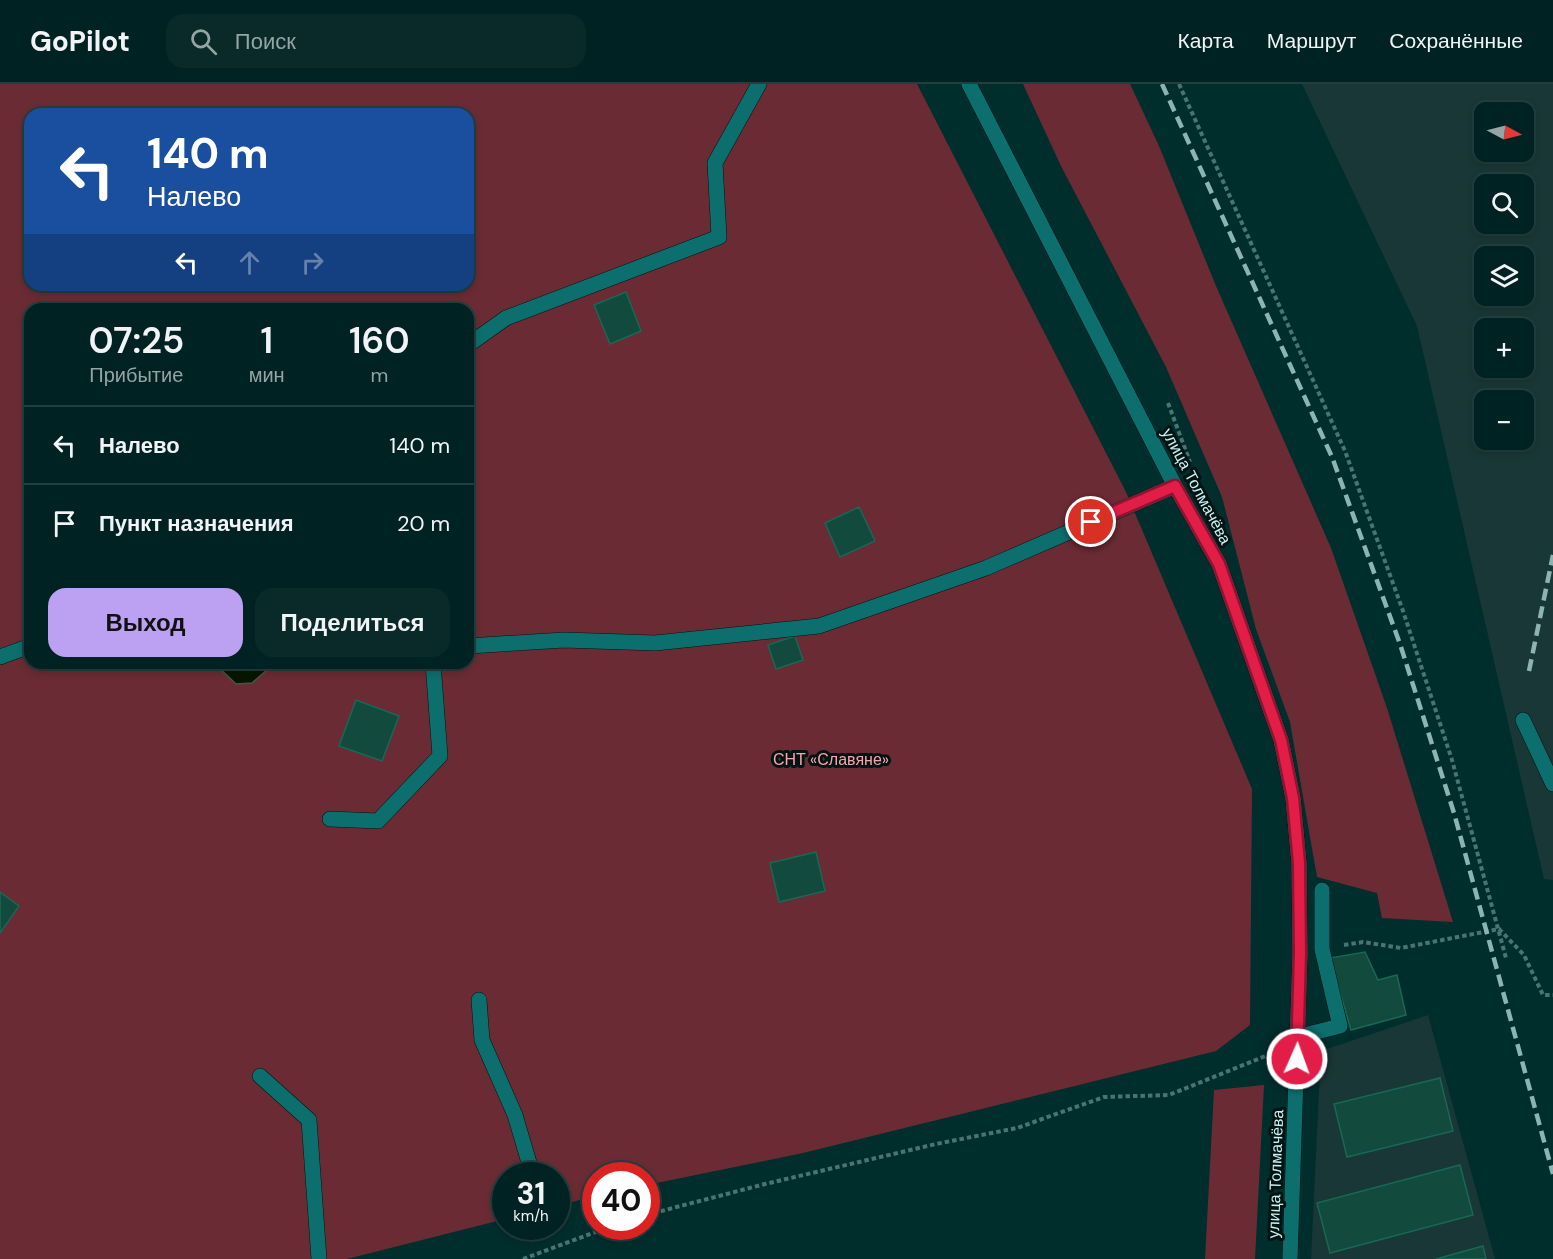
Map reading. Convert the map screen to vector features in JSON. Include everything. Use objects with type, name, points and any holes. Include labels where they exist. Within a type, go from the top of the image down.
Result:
[{"type":"street","points":[[474,341],[506,318],[719,237],[715,163],[759,84]]},
{"type":"street","name":"улица Толмачёва","points":[[969,84],[1175,486],[1219,564],[1281,740],[1293,798],[1299,863],[1300,953],[1290,1259]]},
{"type":"street","points":[[474,645],[564,640],[655,643],[819,626],[986,568],[1175,486]]},
{"type":"street","points":[[0,657],[24,648]]},
{"type":"street","points":[[330,819],[378,821],[440,756],[433,669]]},
{"type":"street","points":[[1523,720],[1553,784]]},
{"type":"street","points":[[1297,1036],[1340,1026],[1322,950],[1322,890]]},
{"type":"street","points":[[479,999],[482,1040],[515,1115],[529,1162]]},
{"type":"street","points":[[260,1076],[309,1120],[319,1259]]},
{"type":"path","points":[[1179,84],[1345,451],[1403,611],[1452,760],[1506,958]]},
{"type":"path","points":[[1322,950],[1363,942],[1401,948],[1498,929]]},
{"type":"path","points":[[1498,929],[1524,955],[1543,995],[1553,995]]},
{"type":"path","points":[[660,1211],[936,1144],[1017,1128],[1104,1097],[1169,1095],[1268,1055],[1297,1059]]},
{"type":"path","points":[[523,1259],[582,1237]]},
{"type":"shaded area","points":[[1302,84],[1553,84],[1553,880],[1544,879],[1417,326]]},
{"type":"shaded area","points":[[220,669],[268,669],[252,683],[236,684]]},
{"type":"shaded area","points":[[1428,1015],[1495,1259],[1311,1259],[1321,1051]]},
{"type":"green space","name":"СНТ «Славяне»","points":[[0,84],[917,84],[1126,492],[1252,789],[1250,1025],[1216,1051],[803,1153],[660,1182],[660,1162],[582,1162],[582,1199],[570,1203],[570,1162],[492,1162],[492,1222],[347,1259],[0,1259]]},
{"type":"green space","points":[[1023,84],[1130,84],[1159,146],[1216,286],[1331,548],[1387,708],[1453,922],[1382,918],[1377,893],[1317,877],[1290,722],[1256,629],[1222,497],[1166,367],[1061,166]]},
{"type":"green space","points":[[1264,1085],[1255,1259],[1205,1259],[1214,1090]]},
{"type":"building","points":[[626,292],[641,331],[610,344],[594,305]]},
{"type":"building","points":[[859,507],[875,541],[840,557],[825,523]]},
{"type":"building","points":[[795,636],[803,660],[776,669],[768,645]]},
{"type":"building","points":[[356,700],[399,716],[382,761],[339,746]]},
{"type":"building","points":[[816,852],[825,891],[779,902],[770,863]]},
{"type":"building","points":[[0,892],[19,906],[0,933]]},
{"type":"building","points":[[1365,952],[1378,980],[1397,975],[1406,1015],[1351,1030],[1330,958]]},
{"type":"building","points":[[1440,1078],[1453,1131],[1347,1157],[1334,1104]]},
{"type":"building","points":[[1460,1165],[1473,1215],[1330,1253],[1317,1203]]},
{"type":"building","points":[[1483,1246],[1486,1259],[1436,1259]]},
{"type":"railway","points":[[1162,84],[1332,457],[1400,644],[1454,813],[1553,1174]]},
{"type":"railway","points":[[1529,671],[1553,555]]},
{"type":"route","points":[[1091,522],[1175,486],[1219,564],[1281,740],[1293,798],[1300,895],[1297,1059]]}]
